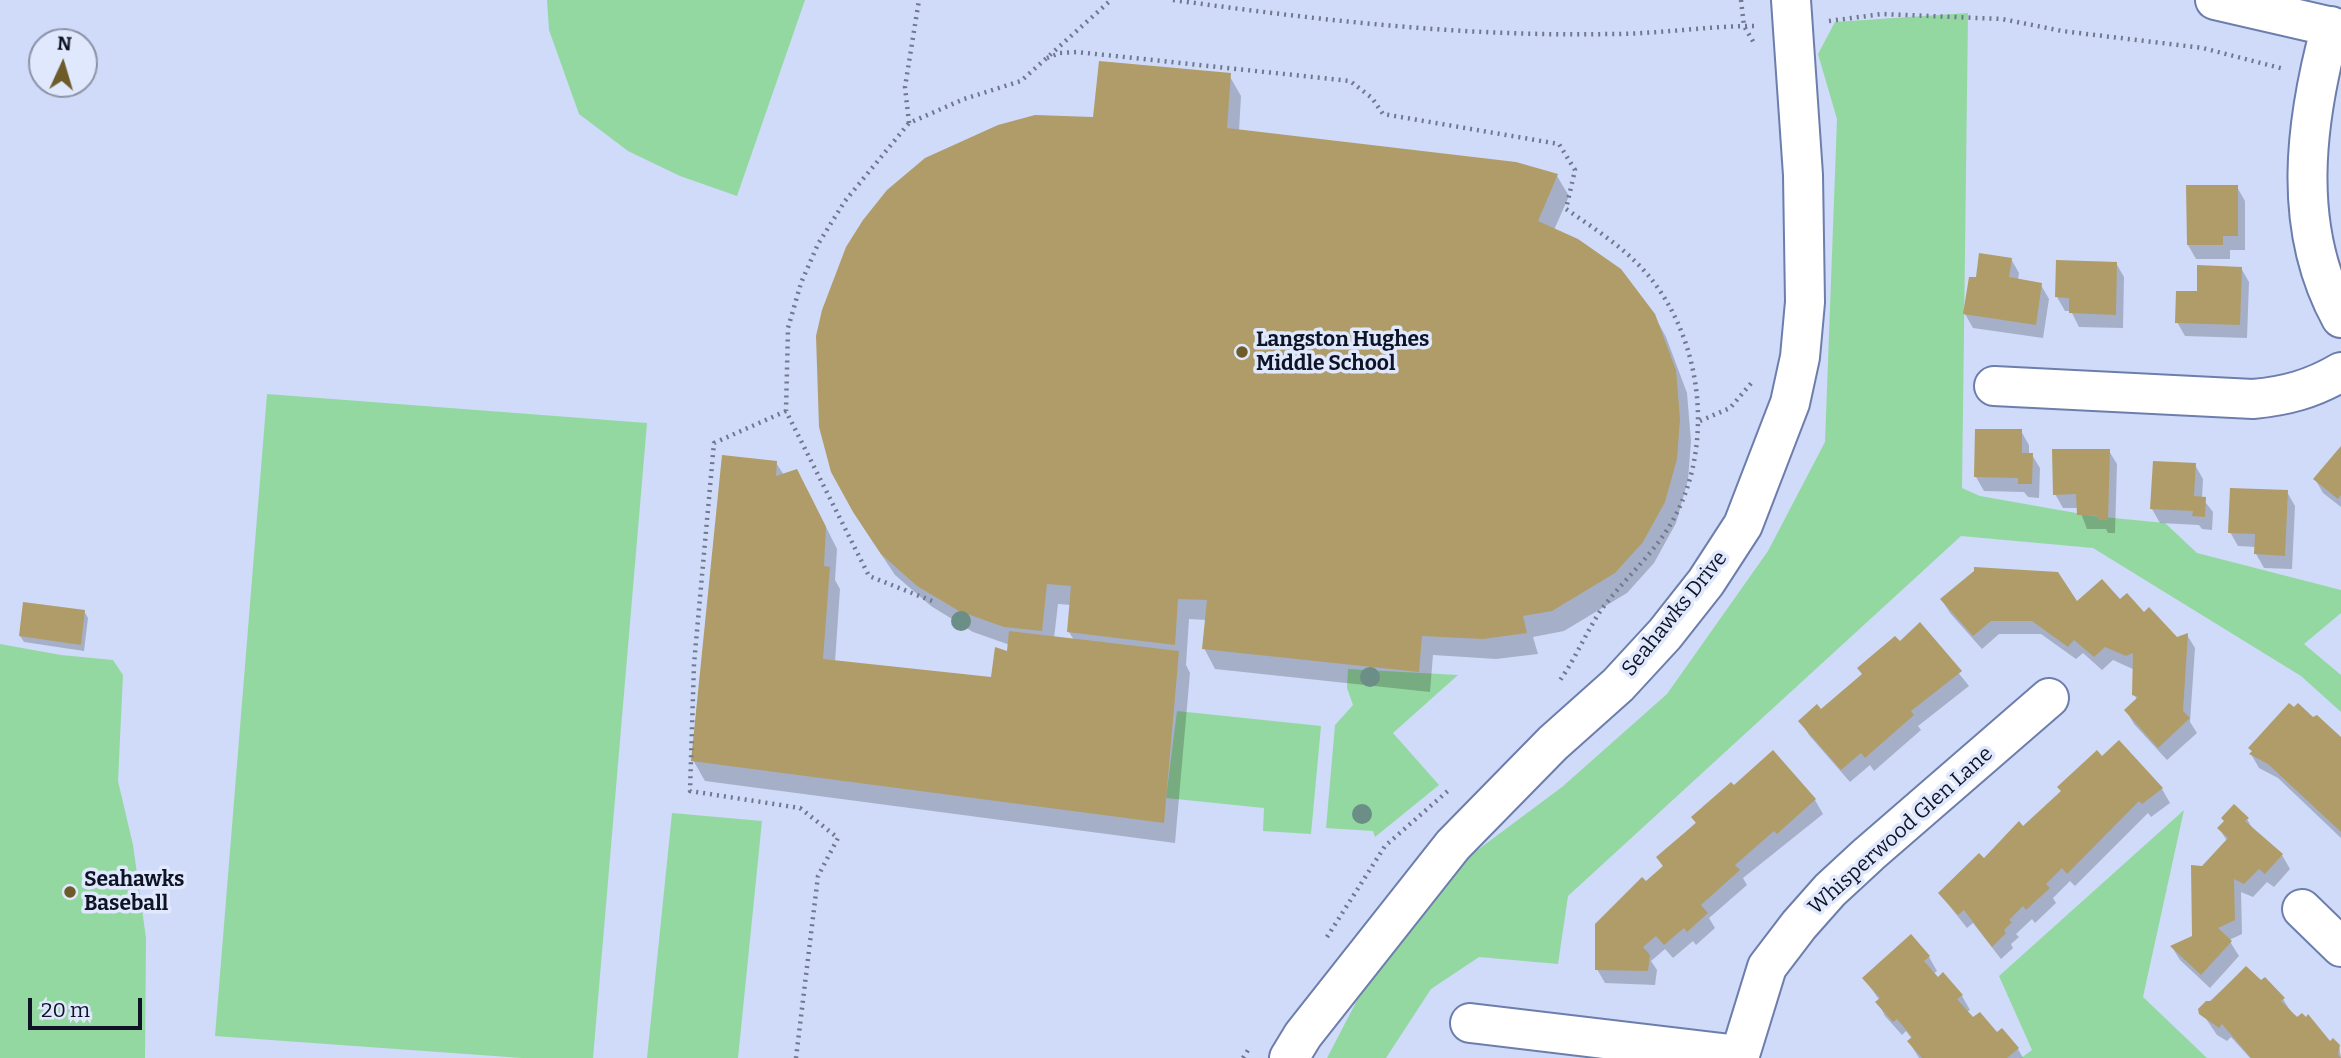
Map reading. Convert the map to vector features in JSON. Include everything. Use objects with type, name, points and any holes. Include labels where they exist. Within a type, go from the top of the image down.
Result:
[{"type":"street","name":"Seahawks Drive","points":[[1297,1050],[1453,845],[1553,743],[1618,685],[1665,634],[1706,582],[1743,525],[1790,403],[1800,357],[1804,316],[1803,175],[1791,0]]},
{"type":"street","points":[[2215,0],[2336,27],[2309,125],[2307,188],[2315,248],[2329,296],[2341,318]]},
{"type":"street","points":[[1994,386],[2253,399],[2284,396],[2316,386],[2341,372]]},
{"type":"street","name":"Whisperwood Glen Lane","points":[[1470,1023],[1739,1057],[1767,967],[1799,925],[1830,890],[1869,854],[2049,698]]},
{"type":"street","points":[[2302,909],[2341,947]]},
{"type":"path","points":[[909,123],[905,87],[919,0]]},
{"type":"path","points":[[932,601],[869,576],[786,411],[788,328],[801,283],[818,243],[845,201],[909,123],[964,99],[1021,81],[1111,0]]},
{"type":"path","points":[[1741,0],[1744,26],[1761,53]]},
{"type":"path","points":[[1047,58],[1060,53],[1077,52],[1350,80],[1372,98],[1383,114],[1559,144],[1575,170],[1566,209],[1618,244],[1649,276],[1675,318],[1695,376],[1700,421],[1693,473],[1667,531],[1613,594],[1557,685]]},
{"type":"path","points":[[1700,421],[1730,408],[1749,389],[1755,378]]},
{"type":"path","points":[[786,411],[713,443],[694,664],[690,791],[800,808],[838,838],[818,876],[796,1058]]},
{"type":"green space","points":[[547,0],[805,0],[737,196],[680,176],[628,151],[579,114],[549,30]]},
{"type":"green space","points":[[1968,13],[1962,488],[1980,496],[2093,516],[2165,523],[2197,553],[2341,590],[2341,613],[2304,644],[2341,675],[2341,712],[2301,676],[2093,548],[1961,536],[1568,896],[1558,964],[1479,957],[1431,989],[1386,1058],[1327,1058],[1378,960],[1452,869],[1562,787],[1667,694],[1768,551],[1825,442],[1837,119],[1818,54],[1835,22]]},
{"type":"green space","points":[[267,394],[647,423],[593,1058],[522,1058],[215,1036]]},
{"type":"green space","name":"Seahawks Baseball","points":[[0,644],[61,655],[113,660],[123,675],[118,781],[133,845],[146,938],[145,1058],[0,1058]]},
{"type":"green space","points":[[1348,669],[1458,675],[1393,733],[1439,785],[1375,837],[1373,831],[1326,828],[1335,725],[1353,705],[1347,688]]},
{"type":"green space","points":[[1177,711],[1321,726],[1311,834],[1263,831],[1264,808],[1166,798]]},
{"type":"green space","points":[[2184,810],[2143,997],[2207,1058],[2021,1058],[2032,1050],[1999,976]]},
{"type":"green space","points":[[672,813],[762,821],[738,1058],[647,1058]]},
{"type":"building","name":"Langston Hughes Middle School","points":[[1099,61],[1231,73],[1227,128],[1516,162],[1558,174],[1538,221],[1578,239],[1621,269],[1655,314],[1676,370],[1680,419],[1677,459],[1665,502],[1643,542],[1615,573],[1552,611],[1523,616],[1527,633],[1483,639],[1422,636],[1419,672],[1202,649],[1207,600],[1178,599],[1175,645],[1067,632],[1071,586],[1047,584],[1042,631],[1004,627],[959,611],[917,586],[881,554],[831,472],[819,427],[816,336],[822,310],[846,247],[887,190],[925,158],[998,125],[1035,115],[1093,117]]},
{"type":"building","points":[[2186,185],[2238,185],[2238,236],[2223,236],[2223,245],[2187,245]]},
{"type":"building","points":[[1979,253],[2012,258],[2009,277],[2042,283],[2036,325],[1963,314],[1969,277],[1976,277]]},
{"type":"building","points":[[2056,260],[2117,262],[2116,315],[2069,313],[2069,298],[2055,297]]},
{"type":"building","points":[[2197,265],[2242,267],[2240,325],[2175,323],[2176,291],[2197,291]]},
{"type":"building","points":[[1975,429],[2022,429],[2022,453],[2033,453],[2032,484],[2018,484],[2018,478],[1974,477]]},
{"type":"building","points":[[2341,446],[2341,495],[2338,499],[2313,479]]},
{"type":"building","points":[[2052,449],[2110,449],[2108,520],[2098,520],[2098,516],[2077,515],[2076,494],[2053,495]]},
{"type":"building","points":[[722,455],[777,461],[776,476],[797,469],[826,527],[824,566],[830,567],[823,659],[991,677],[995,647],[1007,651],[1009,631],[1179,651],[1164,823],[691,761]]},
{"type":"building","points":[[2153,461],[2196,463],[2194,496],[2206,497],[2205,517],[2192,516],[2193,511],[2150,509]]},
{"type":"building","points":[[2230,488],[2288,490],[2285,556],[2254,554],[2255,534],[2228,533]]},
{"type":"building","points":[[1974,567],[2058,572],[2077,601],[2102,579],[2120,599],[2127,593],[2144,612],[2149,607],[2177,637],[2188,633],[2183,711],[2190,718],[2158,748],[2124,710],[2138,697],[2132,695],[2133,653],[2126,656],[2105,647],[2094,657],[2074,640],[2068,647],[2032,621],[1991,621],[1973,636],[1940,599],[1974,571]]},
{"type":"building","points":[[23,602],[85,610],[81,645],[19,636]]},
{"type":"building","points":[[1920,622],[1962,671],[1911,711],[1914,715],[1865,758],[1861,753],[1841,770],[1798,721],[1817,704],[1821,709],[1862,674],[1857,668],[1895,636],[1900,641]]},
{"type":"building","points":[[2289,703],[2294,707],[2298,703],[2313,717],[2317,715],[2341,737],[2341,832],[2268,764],[2249,754],[2252,751],[2248,748]]},
{"type":"building","points":[[2119,740],[2163,788],[2142,804],[2139,801],[2067,874],[2062,868],[2046,884],[2050,888],[2026,910],[2023,906],[2009,920],[2012,922],[2004,930],[2006,933],[1992,947],[1964,910],[1958,915],[1938,893],[1979,853],[1984,858],[2019,821],[2023,826],[2061,791],[2057,787],[2097,750],[2102,756]]},
{"type":"building","points":[[1773,750],[1816,799],[1777,834],[1774,831],[1735,865],[1740,870],[1701,905],[1708,913],[1687,932],[1684,928],[1664,945],[1656,936],[1643,947],[1650,955],[1648,971],[1595,970],[1595,924],[1642,877],[1646,881],[1663,866],[1656,857],[1696,823],[1691,817],[1731,782],[1734,785]]},
{"type":"building","points":[[2234,804],[2249,818],[2245,821],[2283,854],[2265,874],[2259,869],[2244,884],[2234,879],[2235,920],[2218,928],[2232,941],[2201,975],[2170,946],[2192,936],[2191,865],[2202,866],[2228,838],[2217,828],[2224,821],[2221,818]]},
{"type":"building","points":[[1911,934],[1930,956],[1924,961],[1938,977],[1943,972],[1963,995],[1957,999],[1973,1017],[1980,1012],[1997,1032],[2002,1028],[2019,1048],[2007,1058],[1922,1058],[1907,1041],[1912,1037],[1897,1019],[1893,1022],[1875,1002],[1880,998],[1862,978]]},
{"type":"building","points":[[2246,966],[2261,980],[2265,977],[2285,998],[2281,1001],[2297,1017],[2302,1013],[2306,1017],[2308,1014],[2330,1041],[2333,1038],[2340,1045],[2338,1054],[2341,1058],[2251,1058],[2222,1024],[2219,1028],[2199,1014],[2198,1009],[2206,1001],[2211,1001]]},
{"type":"place","name":"Langston Hughes Middle School","points":[[1242,352]]},
{"type":"place","name":"Seahawks Baseball","points":[[70,892]]}]
